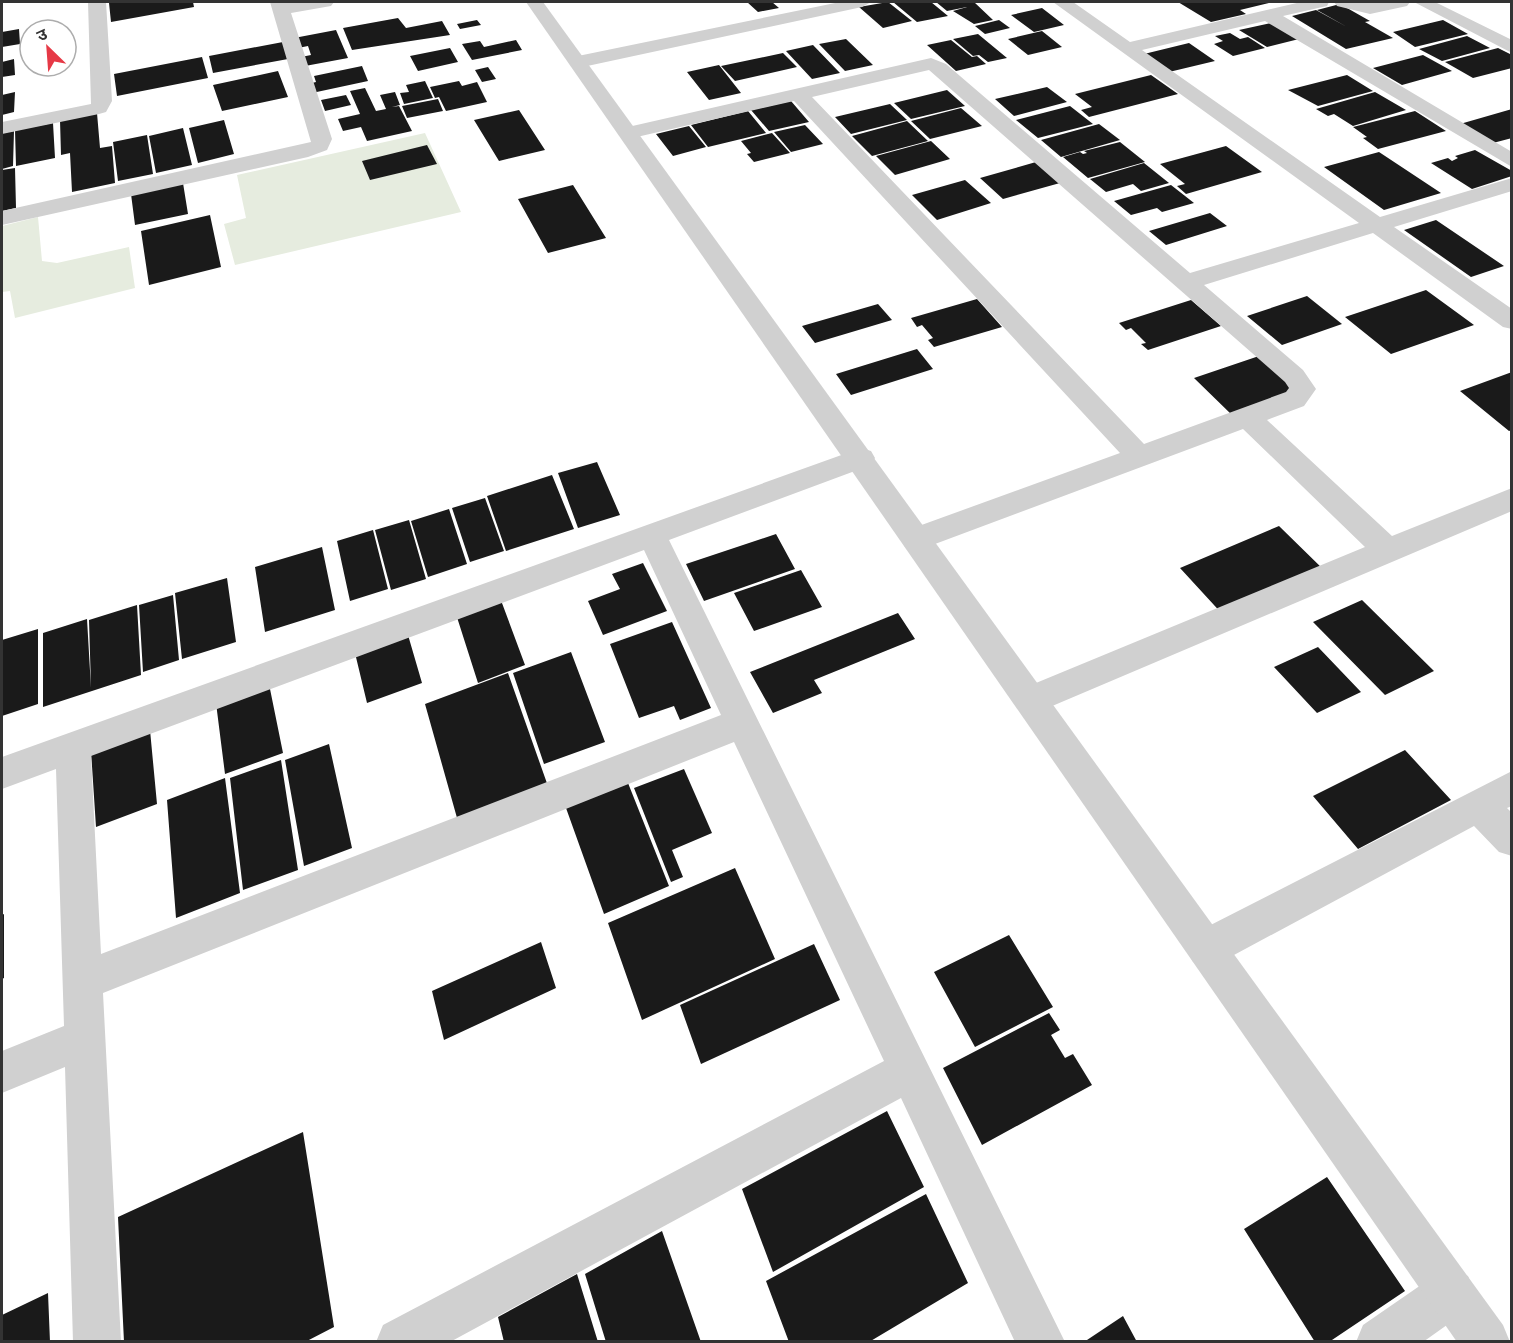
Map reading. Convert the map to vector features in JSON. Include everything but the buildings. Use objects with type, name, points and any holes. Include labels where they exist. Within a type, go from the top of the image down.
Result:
[{"type":"street","points":[[2,128],[99,108],[102,101],[97,2]]},
{"type":"street","points":[[2,218],[308,152],[320,146],[322,139],[281,5],[325,2]]},
{"type":"street","points":[[535,2],[1486,1341]]},
{"type":"street","points":[[578,62],[862,2]]},
{"type":"street","points":[[1062,2],[1512,321]]},
{"type":"street","points":[[1127,48],[1321,2]]},
{"type":"street","points":[[1343,2],[1354,7],[1370,9],[1401,2]]},
{"type":"street","points":[[1423,2],[1512,48]]},
{"type":"street","points":[[1266,14],[1512,160]]},
{"type":"street","points":[[628,133],[922,64],[939,68],[1294,376],[1303,389],[1295,399],[916,539]]},
{"type":"street","points":[[798,94],[1139,456]]},
{"type":"street","points":[[1187,282],[1512,184]]},
{"type":"street","points":[[1246,416],[1389,552]]},
{"type":"street","points":[[2,772],[861,458]]},
{"type":"street","points":[[1030,700],[1512,499]]},
{"type":"street","points":[[651,534],[1041,1341]]},
{"type":"street","points":[[84,981],[741,723]]},
{"type":"street","points":[[73,746],[97,1341]]},
{"type":"street","points":[[1207,948],[1512,787]]},
{"type":"street","points":[[1479,805],[1512,838]]},
{"type":"street","points":[[2,1072],[85,1038]]},
{"type":"street","points":[[400,1341],[910,1070]]},
{"type":"street","points":[[1380,1341],[1451,1293]]},
{"type":"shaded area","points":[[425,133],[461,212],[235,265],[224,224],[246,218],[237,175]]},
{"type":"shaded area","points":[[38,217],[42,261],[57,263],[129,247],[135,288],[15,318],[10,291],[2,292],[2,226]]}]
